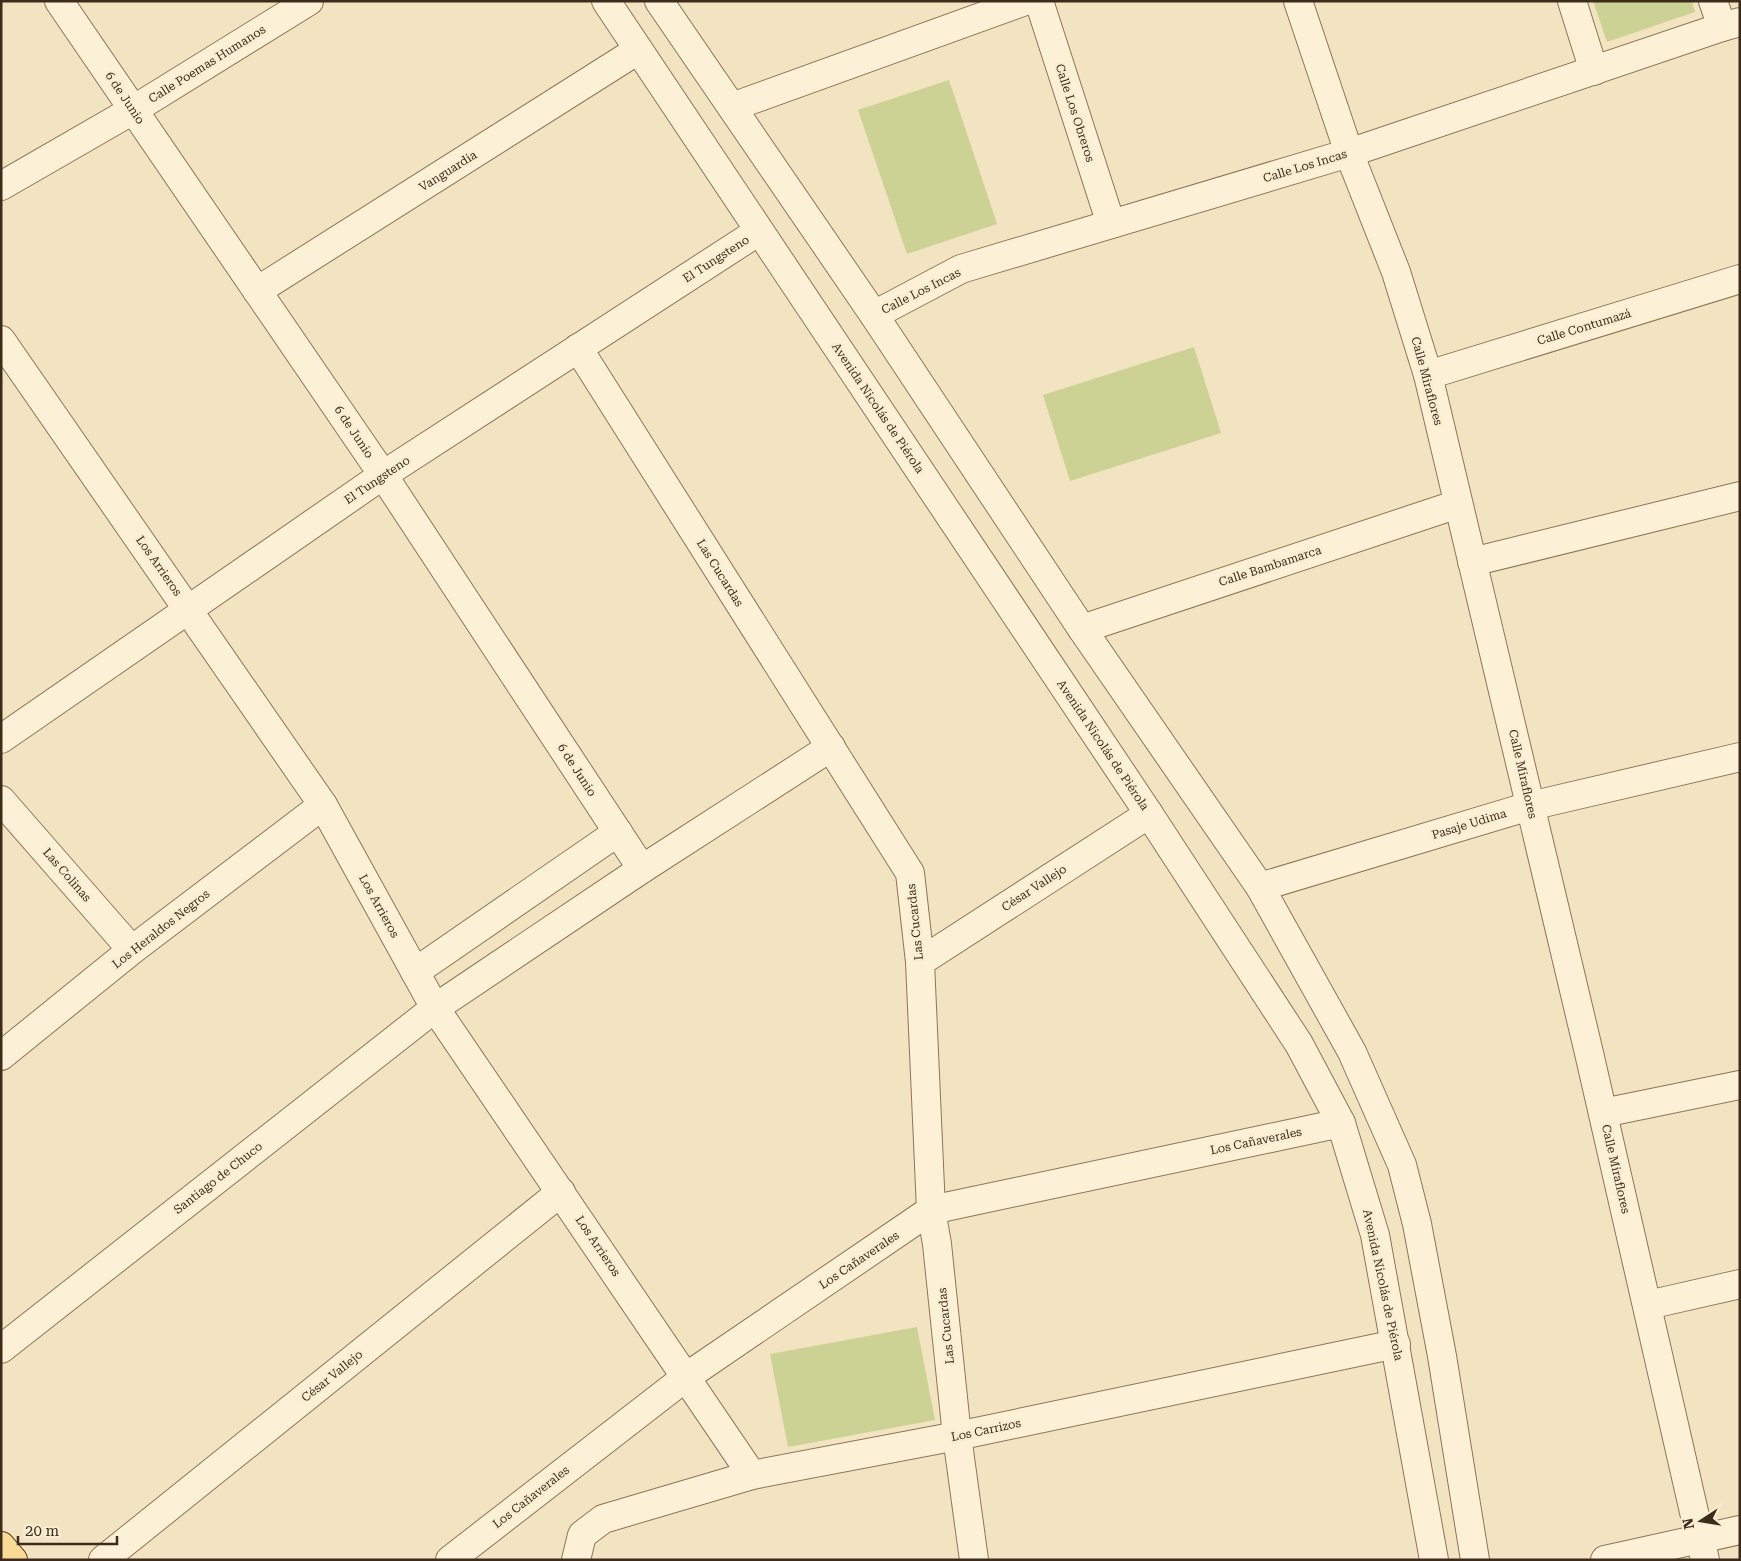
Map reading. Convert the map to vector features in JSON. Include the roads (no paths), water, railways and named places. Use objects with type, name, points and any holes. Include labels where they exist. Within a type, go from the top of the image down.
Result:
[{"type":"main road","points":[[1,1546],[13,1560]]},
{"type":"street","name":"6 de Junio","points":[[59,1],[383,475],[642,868]]},
{"type":"street","name":"Calle Poemas Humanos","points":[[1,186],[133,110],[309,1]]},
{"type":"street","name":"Avenida Nicolás de Piérola","points":[[606,1],[1149,814],[1299,1044],[1341,1123],[1375,1235],[1434,1560]]},
{"type":"street","points":[[659,1],[874,315],[1082,629],[1260,887],[1352,1052],[1402,1165],[1417,1224],[1442,1356],[1475,1560]]},
{"type":"street","points":[[732,107],[1025,1]]},
{"type":"street","name":"Calle Los Obreros","points":[[1038,1],[1110,224]]},
{"type":"street","name":"Calle Miraflores","points":[[1298,1],[1349,154],[1396,272],[1428,376],[1648,1305],[1703,1549]]},
{"type":"street","points":[[1572,1],[1594,70]]},
{"type":"street","points":[[1713,1],[1731,24]]},
{"type":"street","name":"Calle Los Incas","points":[[874,315],[961,269],[1349,154],[1731,24]]},
{"type":"street","name":"Vanguardia","points":[[257,291],[638,50]]},
{"type":"street","name":"El Tungsteno","points":[[1,740],[383,475],[760,231]]},
{"type":"street","name":"Calle Contumazá","points":[[1428,376],[1740,279]]},
{"type":"street","name":"Los Arrieros","points":[[1,340],[323,805],[435,1008],[562,1192],[752,1475]]},
{"type":"street","name":"Las Cucardas","points":[[578,348],[910,873],[920,962],[931,1210],[937,1244],[957,1436],[974,1560]]},
{"type":"street","points":[[1472,562],[1740,496]]},
{"type":"street","name":"Calle Bambamarca","points":[[1082,629],[1458,504]]},
{"type":"street","name":"Santiago de Chuco","points":[[1,1348],[435,1008],[642,868],[831,747]]},
{"type":"street","name":"Pasaje Udima","points":[[1260,887],[1530,806],[1740,757]]},
{"type":"street","name":"Las Colinas","points":[[1,800],[132,950]]},
{"type":"street","name":"Los Heraldos Negros","points":[[1,1056],[132,950],[323,805]]},
{"type":"street","name":"César Vallejo","points":[[920,962],[1149,814]]},
{"type":"street","points":[[415,972],[618,832]]},
{"type":"street","points":[[1603,1114],[1740,1085]]},
{"type":"street","name":"Los Cañaverales","points":[[450,1560],[686,1377],[931,1210],[1341,1123]]},
{"type":"street","name":"César Vallejo","points":[[103,1560],[562,1192]]},
{"type":"street","points":[[1648,1305],[1740,1284]]},
{"type":"street","name":"Los Carrizos","points":[[579,1547],[603,1519],[752,1475],[957,1436],[1396,1344]]},
{"type":"street","points":[[1605,1560],[1703,1549],[1740,1530]]}]
